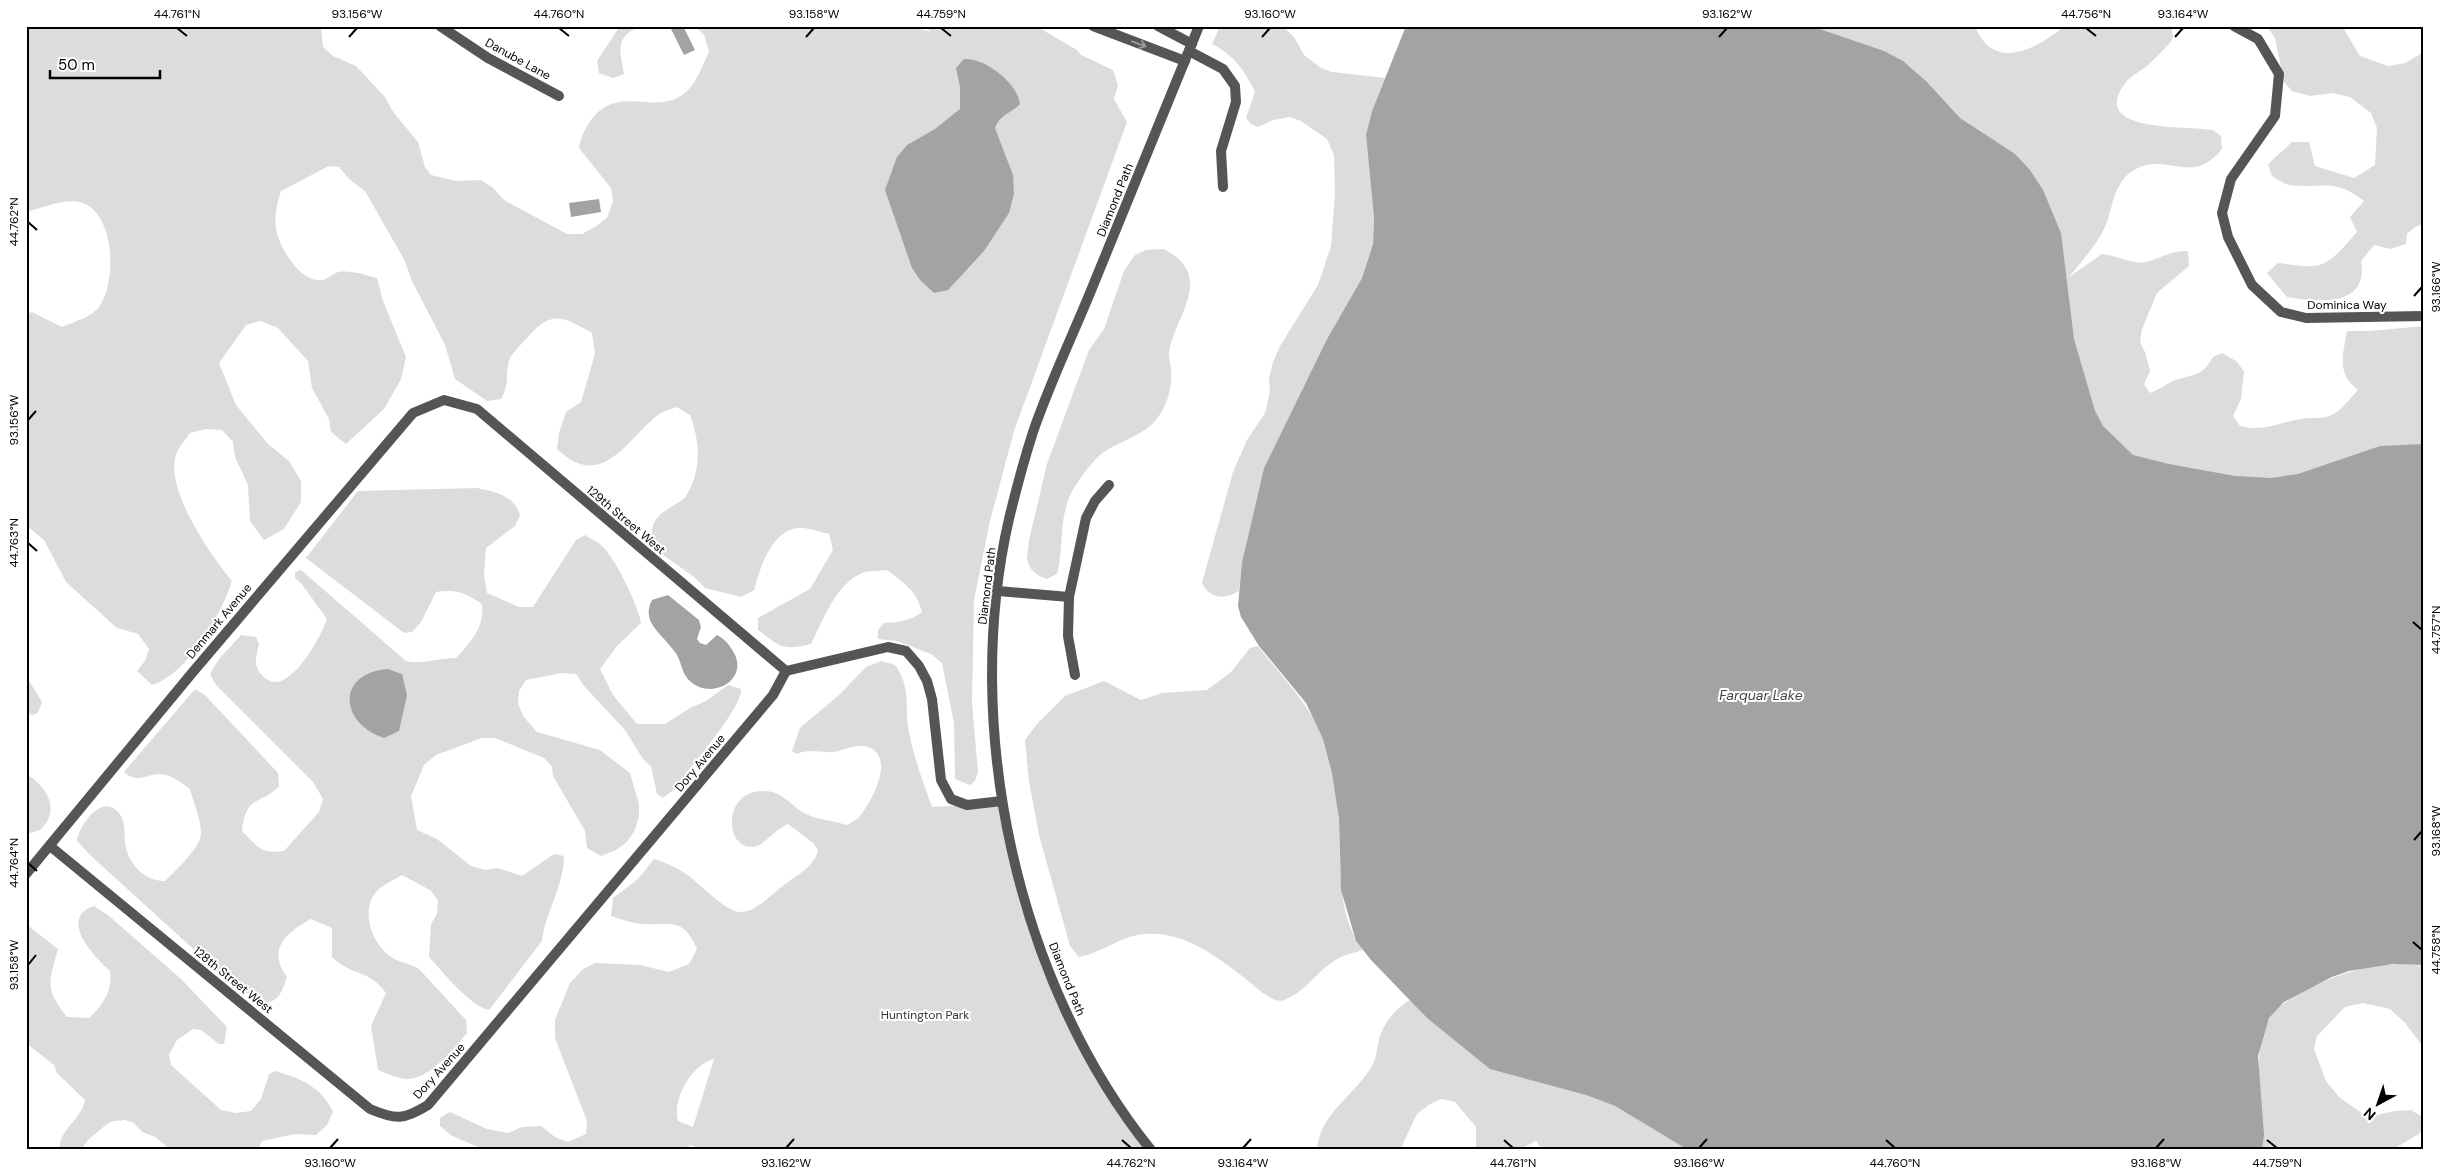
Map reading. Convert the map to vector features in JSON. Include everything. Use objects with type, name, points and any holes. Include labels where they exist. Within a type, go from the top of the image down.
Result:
[{"type":"street","name":"Danube Lane","points":[[440,26],[488,58],[559,96]]},
{"type":"street","points":[[1093,26],[1185,61]]},
{"type":"street","points":[[1158,26],[1220,66],[1231,77],[1235,86],[1236,102],[1221,151],[1223,187]]},
{"type":"street","name":"Diamond Path","points":[[1151,1150],[1130,1124],[1081,1044],[1048,970],[1022,894],[1002,801],[992,708],[995,614],[1009,521],[1033,431],[1199,26]]},
{"type":"street","name":"Dominica Way","points":[[2234,26],[2258,39],[2279,74],[2275,116],[2230,179],[2222,212],[2228,237],[2252,285],[2281,312],[2306,318],[2424,316]]},
{"type":"street","name":"129th Street West","points":[[444,400],[477,409],[786,671]]},
{"type":"street","name":"Denmark Avenue","points":[[26,874],[192,673],[413,413],[444,400]]},
{"type":"street","points":[[1075,675],[1067,629],[1069,597],[1086,518],[1096,501],[1109,485]]},
{"type":"street","points":[[998,592],[1069,597]]},
{"type":"street","points":[[786,671],[888,646],[906,651],[919,666],[927,681],[932,699],[941,780],[951,799],[967,805],[1002,801]]},
{"type":"street","name":"Dory Avenue","points":[[408,1117],[428,1105],[436,1096],[774,695],[786,671]]},
{"type":"street","name":"128th Street West","points":[[50,846],[370,1109],[390,1118],[408,1117]]},
{"type":"green space","points":[[26,26],[321,26],[323,47],[333,56],[356,66],[384,96],[394,113],[418,142],[425,167],[431,175],[456,181],[481,180],[493,188],[504,200],[567,234],[582,234],[595,227],[607,218],[613,201],[611,188],[579,148],[587,126],[596,114],[607,106],[631,101],[667,101],[678,97],[689,89],[698,76],[709,51],[704,35],[695,26],[917,26],[922,30],[929,31],[928,26],[965,26],[965,28],[972,26],[1036,26],[1077,50],[1081,55],[1113,70],[1118,85],[1114,99],[1127,122],[1014,431],[990,521],[974,600],[972,703],[978,772],[975,781],[970,785],[955,779],[954,723],[942,663],[931,654],[897,641],[878,639],[878,630],[884,623],[904,620],[922,612],[917,598],[909,588],[887,570],[870,571],[860,574],[843,587],[837,595],[811,644],[794,647],[782,646],[766,636],[758,630],[758,618],[810,589],[833,550],[829,534],[797,528],[780,536],[763,562],[754,590],[741,597],[705,588],[694,577],[653,548],[652,540],[654,522],[662,513],[685,497],[695,476],[698,456],[696,435],[690,415],[677,407],[659,414],[624,448],[600,464],[587,465],[573,461],[557,449],[559,433],[566,412],[581,402],[595,354],[592,333],[564,319],[556,318],[542,324],[534,330],[510,358],[506,385],[501,399],[487,401],[455,379],[445,345],[411,279],[405,261],[365,191],[349,179],[339,167],[329,166],[281,191],[275,224],[278,236],[286,254],[306,276],[322,280],[337,273],[349,272],[377,278],[383,301],[406,357],[401,379],[384,409],[346,444],[331,432],[329,419],[312,388],[308,361],[278,328],[261,321],[246,325],[219,363],[236,405],[268,444],[289,461],[301,481],[301,502],[284,529],[264,540],[250,521],[248,485],[235,457],[233,442],[222,430],[206,429],[190,433],[177,452],[174,466],[176,483],[182,501],[201,538],[232,581],[220,610],[201,642],[178,669],[165,679],[152,685],[137,671],[145,661],[149,649],[138,634],[117,628],[66,582],[44,540],[26,525],[26,314],[32,312],[62,327],[96,311],[105,296],[109,282],[110,250],[102,221],[94,210],[83,203],[62,202],[26,212]]},
{"type":"green space","points":[[620,26],[641,26],[632,30],[623,40],[621,51],[624,74],[613,78],[599,73],[597,61]]},
{"type":"green space","points":[[1220,26],[1283,26],[1294,37],[1304,55],[1321,68],[1332,72],[1385,78],[1372,111],[1366,135],[1374,218],[1373,244],[1362,278],[1327,339],[1264,468],[1242,562],[1239,591],[1223,597],[1213,595],[1202,583],[1233,472],[1247,440],[1265,413],[1270,392],[1269,378],[1273,362],[1280,346],[1318,285],[1331,246],[1335,193],[1334,155],[1327,139],[1301,121],[1290,117],[1273,120],[1258,127],[1251,124],[1246,118],[1255,92],[1233,58],[1212,44]]},
{"type":"green space","points":[[1733,26],[1975,26],[1983,40],[1993,49],[2004,53],[2029,48],[2054,35],[2065,26],[2167,26],[2172,29],[2173,38],[2169,44],[2147,66],[2126,82],[2117,99],[2119,111],[2129,119],[2145,124],[2213,130],[2221,136],[2222,149],[2211,160],[2200,166],[2146,165],[2127,175],[2115,196],[2102,234],[2069,277],[2102,254],[2141,263],[2172,253],[2188,251],[2189,266],[2157,293],[2142,329],[2140,342],[2150,371],[2144,384],[2150,393],[2178,379],[2200,372],[2209,364],[2213,357],[2222,353],[2236,361],[2244,371],[2241,399],[2233,416],[2240,426],[2248,428],[2263,427],[2304,418],[2326,417],[2341,408],[2358,390],[2346,377],[2344,370],[2343,356],[2347,331],[2424,326],[2424,460],[2335,485],[2138,471]]},
{"type":"green space","points":[[2267,26],[2342,26],[2360,56],[2388,66],[2405,63],[2424,52],[2424,224],[2415,227],[2407,234],[2406,244],[2390,249],[2374,245],[2361,261],[2361,276],[2357,287],[2349,294],[2339,298],[2313,300],[2287,297],[2267,273],[2278,263],[2314,266],[2320,265],[2332,258],[2357,232],[2350,217],[2364,201],[2336,186],[2287,184],[2272,176],[2268,164],[2292,142],[2309,142],[2315,166],[2354,178],[2375,165],[2377,128],[2371,113],[2350,97],[2333,93],[2310,96],[2292,91],[2284,82],[2275,38]]},
{"type":"green space","points":[[1164,249],[1179,260],[1187,271],[1190,283],[1189,296],[1169,351],[1171,383],[1166,403],[1160,415],[1150,426],[1099,456],[1089,466],[1075,486],[1066,508],[1057,574],[1047,579],[1034,572],[1027,559],[1029,540],[1047,464],[1089,350],[1104,329],[1124,271],[1135,255],[1146,250]]},
{"type":"green space","points":[[477,488],[497,493],[509,499],[520,515],[515,526],[486,548],[484,576],[487,593],[519,607],[533,607],[576,540],[585,535],[600,544],[613,560],[631,594],[641,623],[617,646],[600,669],[613,695],[637,724],[665,724],[690,708],[706,701],[728,685],[741,689],[739,699],[724,725],[673,790],[663,798],[657,794],[651,766],[643,759],[625,730],[584,686],[576,674],[562,673],[526,680],[519,691],[518,703],[523,716],[537,732],[600,750],[630,773],[639,804],[639,816],[635,830],[627,842],[616,850],[601,856],[587,848],[585,831],[553,776],[552,767],[544,758],[495,738],[482,738],[436,755],[424,765],[411,796],[417,830],[437,839],[471,866],[485,870],[498,868],[522,876],[554,854],[564,856],[561,878],[542,941],[489,1010],[466,996],[429,957],[431,924],[437,914],[438,900],[430,890],[402,875],[385,884],[376,892],[371,900],[369,917],[370,927],[378,944],[391,957],[419,969],[466,1020],[467,1033],[456,1047],[434,1068],[417,1077],[405,1079],[378,1070],[371,1026],[386,993],[373,980],[346,967],[332,957],[332,928],[311,919],[287,936],[279,950],[279,958],[281,967],[287,977],[276,999],[262,1004],[223,976],[77,841],[86,820],[98,809],[105,806],[111,807],[121,815],[126,850],[129,857],[138,869],[150,878],[165,881],[196,847],[201,830],[190,789],[171,776],[158,774],[137,778],[124,772],[195,689],[205,695],[278,773],[279,786],[251,805],[244,819],[242,831],[264,850],[284,851],[319,812],[323,799],[313,782],[216,685],[210,674],[219,659],[241,635],[256,637],[259,644],[256,662],[258,670],[265,678],[274,682],[284,680],[302,663],[318,639],[327,619],[301,583],[295,578],[295,572],[301,570],[406,661],[417,662],[456,658],[472,640],[479,627],[482,604],[460,592],[436,592],[421,622],[412,632],[404,633],[306,558],[358,491]]},
{"type":"green space","points":[[1258,646],[1294,690],[1310,714],[1323,739],[1332,769],[1337,801],[1340,871],[1344,905],[1354,936],[1363,950],[1337,959],[1303,989],[1281,1001],[1267,996],[1235,970],[1211,954],[1186,941],[1173,937],[1159,934],[1135,935],[1079,957],[1070,946],[1039,835],[1029,781],[1025,740],[1037,724],[1065,696],[1104,681],[1141,700],[1162,693],[1207,690],[1231,672],[1250,648]]},
{"type":"green space","name":"Huntington Park","points":[[881,661],[895,665],[900,673],[906,690],[911,742],[932,807],[1001,803],[1039,936],[1070,1013],[1109,1083],[1154,1150],[702,1150],[691,1145],[683,1150],[486,1150],[452,1136],[440,1126],[440,1118],[450,1112],[487,1129],[508,1133],[522,1127],[541,1126],[555,1137],[568,1142],[586,1134],[587,1121],[555,1038],[555,1020],[570,983],[583,969],[595,963],[640,965],[669,972],[689,964],[697,949],[692,939],[681,927],[668,924],[638,923],[611,916],[613,898],[638,879],[654,859],[681,871],[722,904],[742,912],[759,905],[809,866],[818,850],[813,843],[788,824],[760,845],[746,846],[738,841],[733,833],[734,811],[739,801],[749,794],[770,791],[781,796],[806,814],[816,818],[847,825],[859,817],[870,800],[879,780],[881,769],[880,760],[876,752],[864,746],[851,747],[834,752],[811,751],[797,754],[792,751],[800,728],[839,695],[866,667]],"holes":[[[714,1059],[693,1127],[678,1121],[677,1112],[681,1093],[691,1075],[706,1062]]]},
{"type":"green space","points":[[26,676],[42,702],[38,713],[32,715],[26,711]]},
{"type":"green space","points":[[26,774],[33,778],[45,791],[49,798],[50,814],[47,822],[41,829],[26,835]]},
{"type":"green space","points":[[94,906],[108,915],[181,979],[227,1027],[224,1044],[219,1044],[201,1030],[193,1029],[177,1040],[169,1055],[171,1065],[221,1110],[236,1113],[251,1111],[261,1099],[269,1074],[275,1071],[301,1080],[316,1090],[328,1103],[333,1112],[327,1125],[316,1135],[295,1134],[262,1141],[258,1150],[171,1150],[155,1137],[142,1132],[134,1123],[125,1120],[113,1121],[88,1140],[81,1150],[59,1150],[63,1135],[79,1114],[85,1100],[57,1073],[54,1065],[26,1043],[26,924],[58,949],[52,970],[51,985],[52,992],[60,1007],[67,1017],[89,1018],[106,997],[111,978],[110,971],[89,948],[82,938],[79,928],[79,919],[83,912]]},
{"type":"green space","points":[[2401,964],[2424,966],[2424,1048],[2405,1023],[2390,1009],[2363,1003],[2345,1007],[2317,1036],[2314,1049],[2326,1081],[2340,1098],[2362,1113],[2373,1116],[2394,1111],[2411,1110],[2424,1118],[2424,1128],[2419,1134],[2392,1150],[2262,1150],[2263,1127],[2258,1069],[2263,1031],[2267,1021],[2285,1003],[2327,981],[2350,972],[2375,966]]},
{"type":"green space","points":[[1410,1000],[1427,1018],[1586,1095],[1615,1106],[1688,1150],[1543,1150],[1536,1141],[1519,1150],[1476,1150],[1476,1127],[1455,1102],[1441,1099],[1430,1104],[1417,1114],[1400,1150],[1317,1150],[1319,1137],[1331,1114],[1358,1085],[1373,1064],[1384,1026],[1398,1009]]},
{"type":"water","points":[[683,26],[695,50],[684,55],[671,29]]},
{"type":"water","name":"Farquar Lake","points":[[1406,26],[1811,26],[1884,51],[1903,61],[1927,82],[1960,118],[2015,154],[2030,170],[2043,190],[2061,233],[2074,339],[2095,411],[2103,426],[2133,455],[2169,464],[2235,476],[2271,478],[2298,474],[2380,446],[2424,444],[2424,965],[2393,964],[2349,971],[2332,977],[2284,1002],[2269,1018],[2258,1056],[2264,1135],[2262,1150],[1688,1150],[1615,1106],[1586,1095],[1490,1069],[1427,1018],[1371,960],[1356,941],[1341,890],[1339,819],[1332,773],[1323,739],[1306,703],[1259,646],[1241,617],[1238,606],[1242,562],[1264,468],[1327,339],[1362,278],[1373,244],[1374,218],[1366,135],[1372,111]]},
{"type":"water","points":[[964,59],[981,63],[999,73],[1018,96],[1020,104],[1003,117],[995,128],[1013,175],[1014,194],[1009,213],[984,251],[948,290],[934,293],[920,280],[912,268],[885,190],[897,157],[907,145],[935,129],[960,109],[960,87],[956,68]]},
{"type":"water","points":[[599,199],[601,212],[571,217],[569,203]]},
{"type":"water","points":[[668,595],[699,620],[701,627],[697,639],[700,643],[706,645],[717,635],[725,640],[731,648],[736,659],[737,669],[734,677],[728,683],[719,688],[710,689],[700,687],[691,682],[686,676],[677,655],[654,627],[649,617],[652,600]]},
{"type":"water","points":[[388,669],[402,674],[407,695],[399,731],[384,738],[369,731],[358,721],[352,711],[350,699],[352,689],[359,679],[371,672]]}]
